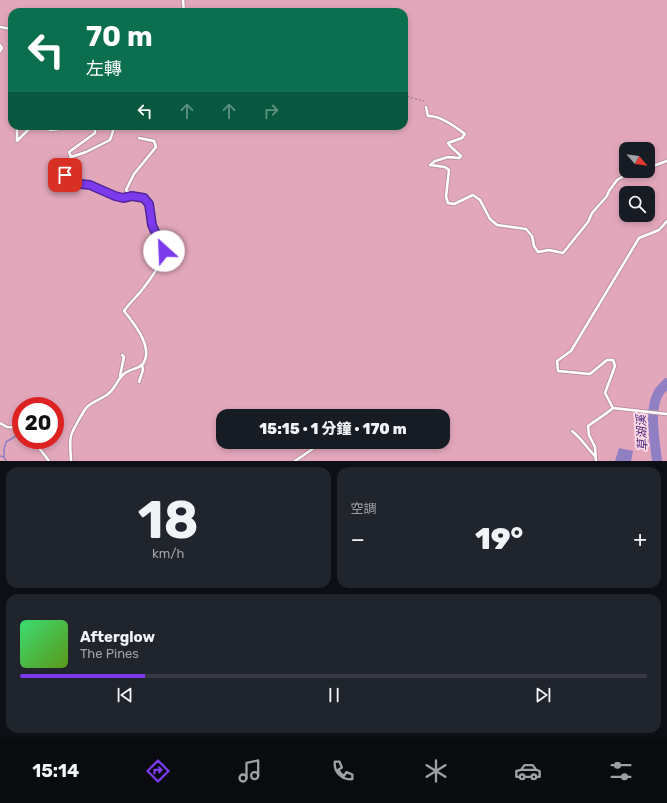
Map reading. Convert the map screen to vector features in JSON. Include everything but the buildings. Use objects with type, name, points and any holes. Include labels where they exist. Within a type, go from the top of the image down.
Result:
[{"type":"lane","points":[[0,45],[2,48],[0,51]]},
{"type":"lane","points":[[426,107],[428,116],[435,116],[456,127],[465,134],[462,138],[448,143],[461,156],[459,158],[448,157],[435,161],[430,165],[449,170],[446,197],[448,203],[454,204],[473,194],[480,200],[490,218],[497,225],[526,230],[532,236],[534,246],[538,252],[549,250],[563,254],[588,222],[592,213],[607,196],[617,180],[620,178]]},
{"type":"lane","points":[[17,130],[17,141],[28,130]]},
{"type":"lane","points":[[71,157],[69,152],[95,133],[95,130]]},
{"type":"lane","points":[[113,130],[110,140],[86,152],[71,157],[57,172],[81,184],[90,185],[115,196],[123,198],[132,196],[144,198],[149,204],[152,225],[164,251],[165,257],[145,286],[124,311],[135,324],[145,346],[145,360],[140,368],[128,371],[120,377]]},
{"type":"lane","points":[[132,196],[126,190],[134,174],[156,147],[154,141],[139,138]]},
{"type":"lane","points":[[655,165],[667,161]]},
{"type":"lane","points":[[613,408],[605,393],[615,366],[613,360],[608,360],[590,374],[558,371],[557,361],[571,351],[639,238],[659,230],[667,221]]},
{"type":"lane","points":[[71,461],[70,436],[87,407],[108,394],[113,389],[120,377],[124,357],[122,354]]},
{"type":"lane","points":[[139,382],[143,370],[142,365]]},
{"type":"lane","points":[[596,461],[596,447],[589,435],[588,426],[613,408],[667,414]]},
{"type":"lane","points":[[0,423],[7,427],[12,427]]},
{"type":"lane","points":[[572,431],[581,438],[587,448],[595,456]]},
{"type":"lane","points":[[40,449],[49,461]]},
{"type":"lane","points":[[295,461],[313,449]]},
{"type":"path","points":[[408,96],[424,100],[426,107]]},
{"type":"shaded area","points":[[0,0],[667,0],[667,461],[0,461]]},
{"type":"shaded area","points":[[619,448],[633,451],[631,461],[615,461]]},
{"type":"waterway","name":"草湖溪","points":[[657,461],[653,426],[654,407],[659,392],[667,383]]},
{"type":"waterway","points":[[4,457],[6,442],[12,438]]},
{"type":"waterway","points":[[0,456],[4,457],[6,461]]},
{"type":"route","points":[[65,175],[81,184],[90,185],[115,196],[123,198],[132,196],[144,198],[149,204],[152,225],[164,251]]}]
